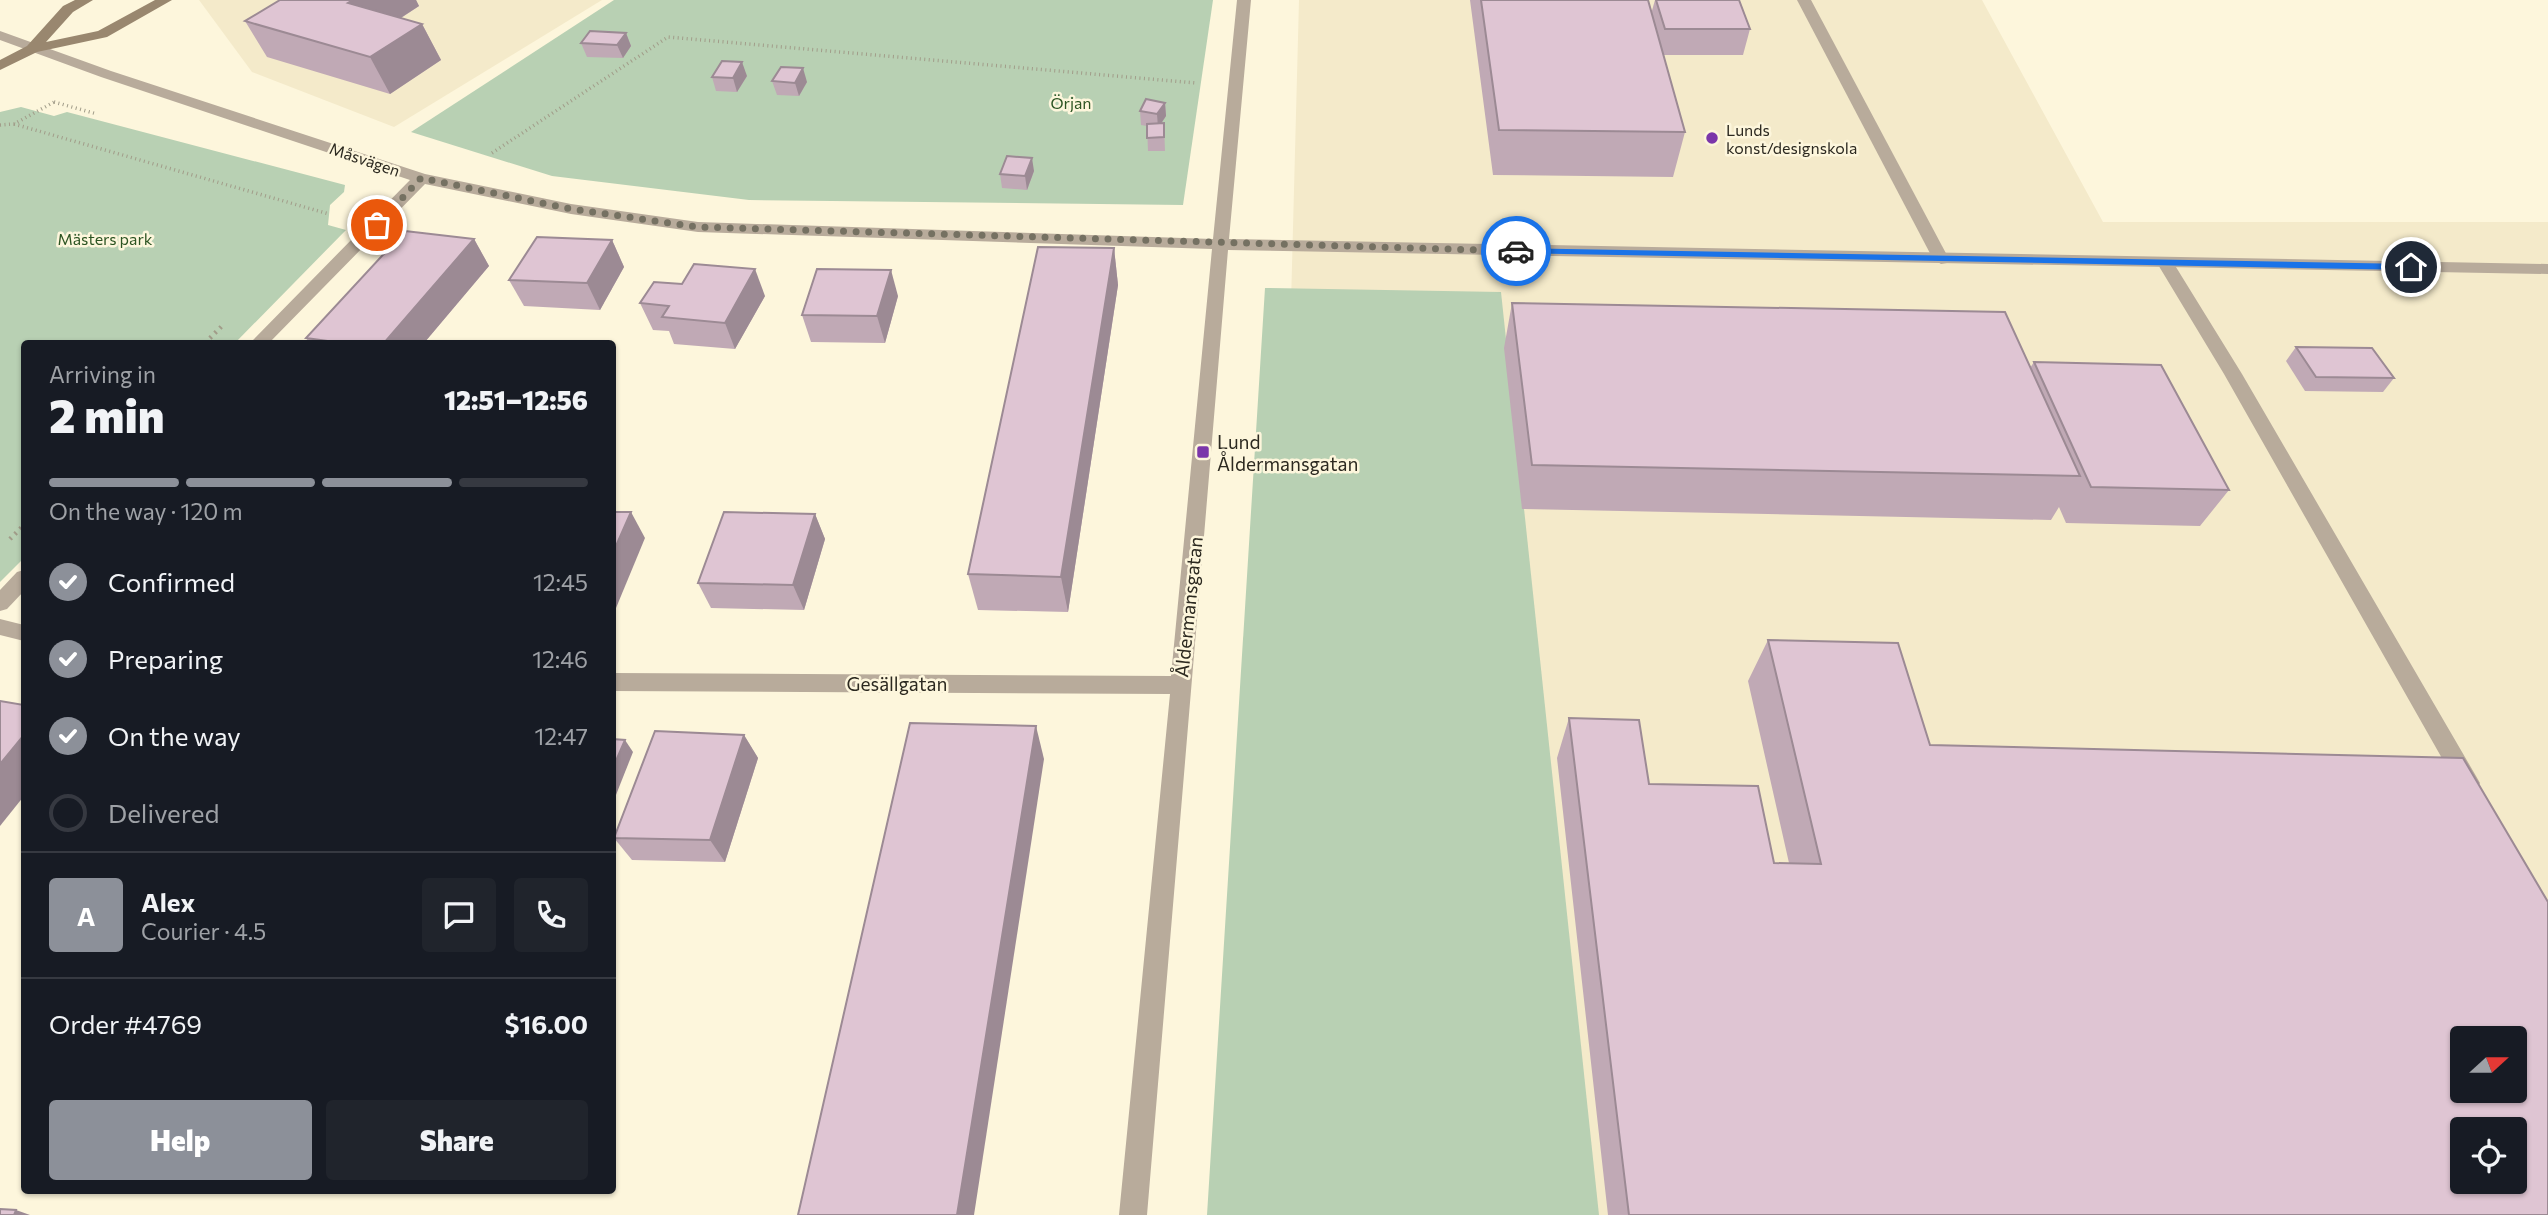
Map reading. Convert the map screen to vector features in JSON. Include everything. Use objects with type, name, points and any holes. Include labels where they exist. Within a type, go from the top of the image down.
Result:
[{"type":"main road","points":[[32,49],[68,9],[86,0]]},
{"type":"main road","points":[[0,66],[32,49],[102,34],[165,0]]},
{"type":"street","name":"Åldermansgatan","points":[[1133,1215],[1221,244],[1239,86],[1244,0]]},
{"type":"street","points":[[1804,0],[1941,260]]},
{"type":"street","name":"Måsvägen","points":[[0,35],[32,49],[421,178],[571,209],[698,227],[1221,244],[1941,260],[2548,269]]},
{"type":"street","points":[[262,340],[421,178]]},
{"type":"street","points":[[2165,263],[2240,386],[2480,802]]},
{"type":"street","points":[[0,603],[21,581]]},
{"type":"street","points":[[0,627],[21,632]]},
{"type":"street","name":"Gesällgatan","points":[[616,682],[1181,685]]},
{"type":"path","points":[[445,184],[668,37],[1239,86]]},
{"type":"path","points":[[14,124],[54,102]]},
{"type":"path","points":[[0,125],[14,124],[332,215],[377,225]]},
{"type":"shaded area","points":[[199,0],[602,0],[394,127],[252,72]]},
{"type":"shaded area","points":[[1299,0],[1982,0],[2103,222],[2548,222],[2548,1215],[1267,1215]]},
{"type":"green space","name":"Örjan","points":[[614,0],[1213,0],[1183,205],[749,200],[552,176],[411,132]]},
{"type":"green space","name":"Mästers park","points":[[21,107],[54,116],[67,112],[345,185],[344,192],[330,205],[328,225],[346,230],[238,340],[21,340],[21,561],[0,582],[0,112]]},
{"type":"green space","points":[[1265,288],[1501,292],[1599,1215],[1207,1215]]},
{"type":"building","points":[[280,0],[353,0],[348,3],[422,24],[370,57],[245,21]]},
{"type":"building","points":[[1481,0],[1648,0],[1685,132],[1499,130]]},
{"type":"building","points":[[1656,0],[1739,0],[1750,29],[1665,29]]},
{"type":"building","points":[[590,31],[626,33],[617,45],[581,43]]},
{"type":"building","points":[[722,61],[742,62],[733,78],[712,77]]},
{"type":"building","points":[[781,67],[803,68],[795,83],[772,81]]},
{"type":"building","points":[[1146,99],[1165,103],[1157,114],[1140,111]]},
{"type":"building","points":[[1164,123],[1164,137],[1147,138],[1147,124]]},
{"type":"building","points":[[1007,156],[1032,158],[1025,176],[1000,174]]},
{"type":"building","points":[[405,231],[474,239],[387,340],[306,338]]},
{"type":"building","points":[[537,237],[612,240],[587,283],[509,280]]},
{"type":"building","points":[[1038,247],[1114,248],[1061,577],[968,574]]},
{"type":"building","points":[[694,264],[755,269],[725,323],[662,317],[669,306],[640,303],[654,282],[682,284]]},
{"type":"building","points":[[817,269],[891,270],[877,316],[802,315]]},
{"type":"building","points":[[1512,303],[2005,312],[2080,476],[1532,465]]},
{"type":"building","points":[[2296,347],[2372,348],[2394,378],[2316,377]]},
{"type":"building","points":[[2034,362],[2161,365],[2229,490],[2091,487]]},
{"type":"building","points":[[616,512],[631,512],[616,546]]},
{"type":"building","points":[[724,512],[815,514],[793,585],[698,583]]},
{"type":"building","points":[[1768,640],[1898,643],[1930,745],[2463,758],[2548,902],[2548,1215],[1629,1215],[1569,718],[1639,720],[1649,784],[1758,786],[1774,863],[1821,864]]},
{"type":"building","points":[[0,701],[21,704],[21,739],[0,764]]},
{"type":"building","points":[[910,723],[1036,726],[957,1215],[798,1215]]},
{"type":"building","points":[[655,731],[744,735],[710,840],[616,838]]},
{"type":"building","points":[[616,739],[625,740],[616,761]]},
{"type":"building","points":[[0,1209],[16,1210],[14,1215],[0,1215]]},
{"type":"way so far","points":[[377,225],[421,178],[571,209],[698,227],[1272,246],[1516,251]]},
{"type":"place","name":"Lunds konst/designskola","points":[[1712,138]]},
{"type":"place","name":"Lund Åldermansgatan","points":[[1203,452]]},
{"type":"route","points":[[1516,251],[2411,267]]}]
